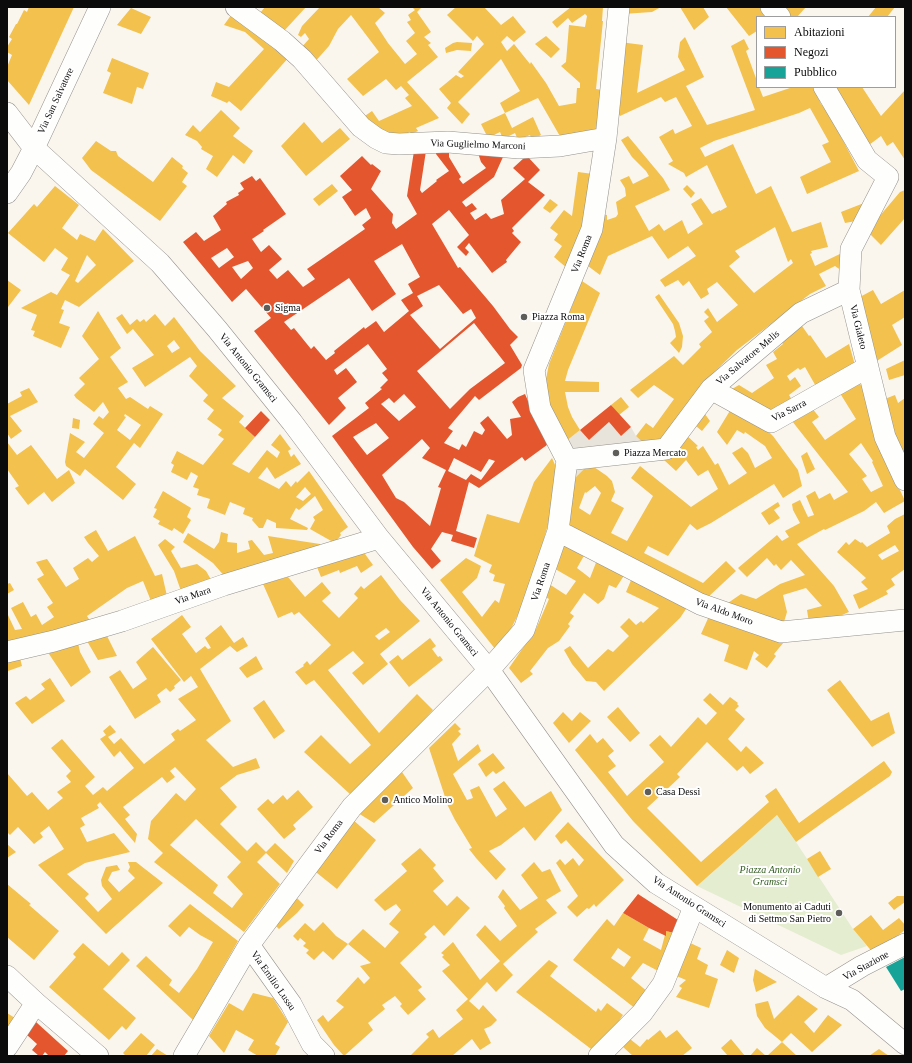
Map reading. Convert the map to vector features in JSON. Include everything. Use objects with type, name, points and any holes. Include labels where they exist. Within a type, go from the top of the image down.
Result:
[{"type":"street","name":"Via San Salvatore","points":[[7,193],[21,173],[34,148],[100,7]]},
{"type":"street","name":"Via Guglielmo Marconi","points":[[236,7],[282,41],[302,59],[360,127],[386,143],[399,144],[448,142],[519,148],[560,146],[606,138]]},
{"type":"street","name":"Via Roma","points":[[184,1056],[249,945],[352,807],[488,670],[524,630],[558,531],[567,460],[540,408],[534,370],[592,229],[606,138],[620,7]]},
{"type":"street","points":[[771,7],[779,16]]},
{"type":"street","points":[[825,88],[867,160],[896,175]]},
{"type":"street","name":"Via Antonio Gramsci","points":[[7,113],[34,148],[160,263],[217,329],[277,404],[379,538],[488,670],[614,845],[656,883],[826,988],[852,1000],[905,1044]]},
{"type":"street","name":"Via Gialeto","points":[[896,175],[851,249],[849,290],[885,437],[905,480]]},
{"type":"street","name":"Via Salvatore Melis","points":[[567,460],[666,449],[711,389],[802,313],[849,290]]},
{"type":"street","name":"Via Sarra","points":[[711,389],[770,422],[868,367]]},
{"type":"street","name":"Via Aldo Moro","points":[[558,531],[700,604],[781,632],[905,620]]},
{"type":"street","name":"Via Mara","points":[[7,652],[54,642],[224,585],[379,538]]},
{"type":"street","points":[[599,1056],[642,1013],[663,984],[694,907]]},
{"type":"street","name":"Via Stazione","points":[[826,988],[862,966],[905,944]]},
{"type":"street","name":"Via Emilio Lussu","points":[[249,945],[291,1004],[312,1044],[324,1056]]},
{"type":"street","points":[[7,976],[36,1004],[98,1056]]},
{"type":"street","points":[[7,1046],[36,1004]]},
{"type":"green space","name":"Piazza Antonio Gramsci","points":[[777,815],[853,929],[867,946],[841,955],[697,886]]},
{"type":"shaded area","name":"Piazza Mercato","points":[[609,422],[621,435],[631,427],[636,436],[661,442],[665,461],[633,460],[584,469],[576,477],[565,442],[580,430],[589,440]]},
{"type":"building: Abitazioni","points":[[29,7],[74,7],[29,105],[7,80],[7,67],[12,55],[7,52],[7,47],[12,39],[9,37],[16,24],[24,10],[27,12]]},
{"type":"building: Abitazioni","points":[[265,7],[306,7],[284,31],[260,13]]},
{"type":"building: Abitazioni","points":[[320,7],[378,7],[385,13],[375,23],[388,43],[405,64],[417,54],[406,41],[415,33],[407,22],[411,20],[408,15],[415,10],[412,7],[422,7],[417,12],[431,32],[424,37],[431,43],[428,45],[438,57],[407,82],[439,118],[416,128],[418,131],[411,134],[410,132],[399,137],[385,137],[362,118],[372,111],[379,121],[412,106],[405,98],[409,95],[401,86],[396,90],[386,79],[363,96],[347,79],[379,52],[351,15],[338,29],[329,46],[313,64],[300,49],[309,39],[305,33],[301,37],[298,35],[302,26]]},
{"type":"building: Abitazioni","points":[[456,7],[484,7],[501,25],[513,16],[526,32],[514,42],[507,36],[501,42],[507,51],[514,44],[530,64],[531,62],[546,83],[559,106],[576,103],[577,88],[580,88],[580,83],[561,66],[566,62],[569,25],[585,27],[587,16],[585,14],[572,23],[568,18],[557,28],[552,22],[571,7],[603,7],[596,89],[602,90],[599,129],[561,138],[538,98],[505,113],[500,103],[520,91],[501,59],[458,102],[470,114],[462,124],[447,108],[451,103],[439,89],[456,75],[461,78],[464,76],[458,72],[484,44],[477,36],[473,41],[447,15]]},
{"type":"building: Abitazioni","points":[[624,7],[661,7],[652,12],[623,14]]},
{"type":"building: Abitazioni","points":[[680,7],[703,7],[709,17],[694,30]]},
{"type":"building: Abitazioni","points":[[726,7],[761,7],[768,16],[756,16],[756,32],[749,36]]},
{"type":"building: Abitazioni","points":[[782,7],[806,7],[798,16],[788,16]]},
{"type":"building: Abitazioni","points":[[876,7],[895,7],[888,16],[869,16]]},
{"type":"building: Abitazioni","points":[[131,8],[151,17],[141,34],[117,25]]},
{"type":"building: Abitazioni","points":[[234,11],[290,56],[241,111],[229,101],[227,103],[211,96],[216,82],[229,87],[264,49],[245,32],[224,25]]},
{"type":"building: Abitazioni","points":[[546,36],[560,49],[551,58],[535,44]]},
{"type":"building: Abitazioni","points":[[685,37],[704,77],[686,86],[707,125],[755,110],[731,46],[744,39],[749,49],[746,51],[756,78],[756,88],[759,88],[763,97],[790,88],[813,88],[859,171],[807,194],[800,177],[831,162],[822,145],[829,142],[810,108],[714,141],[700,148],[705,157],[733,144],[756,194],[771,186],[792,232],[821,222],[828,247],[811,251],[812,253],[810,254],[815,266],[844,252],[842,271],[835,266],[819,274],[826,286],[810,294],[737,350],[701,385],[661,442],[649,448],[636,436],[646,423],[653,428],[674,399],[654,385],[638,398],[630,390],[674,356],[683,365],[701,347],[699,344],[712,332],[704,321],[709,317],[704,312],[708,308],[717,322],[738,305],[717,282],[707,289],[709,294],[701,299],[689,281],[683,286],[678,280],[665,287],[660,280],[696,256],[688,246],[668,259],[652,236],[608,256],[600,275],[588,266],[601,214],[607,215],[607,220],[616,217],[618,214],[616,202],[626,196],[625,188],[620,180],[629,176],[633,184],[649,176],[632,157],[621,140],[628,136],[663,178],[670,190],[635,206],[649,231],[659,224],[664,231],[682,220],[688,234],[703,224],[691,204],[701,198],[712,214],[727,207],[707,165],[686,177],[684,173],[668,164],[673,161],[659,137],[673,129],[675,134],[692,126],[676,97],[665,102],[661,97],[620,116],[614,106],[620,42],[643,45],[637,93],[685,70],[678,57],[680,42]],"holes":[[[775,227],[788,262],[791,259],[793,263],[754,293],[729,266],[740,257],[735,251]]]},
{"type":"building: Abitazioni","points":[[457,42],[472,43],[471,51],[457,50],[446,53],[445,48]]},
{"type":"building: Abitazioni","points":[[112,58],[149,73],[143,89],[137,87],[132,104],[103,93],[111,73],[107,71]]},
{"type":"building: Abitazioni","points":[[835,88],[863,88],[881,116],[905,90],[905,160],[893,142],[887,146],[881,136],[869,145]]},
{"type":"building: Abitazioni","points":[[221,110],[240,128],[233,136],[253,151],[244,164],[233,155],[217,177],[206,169],[213,156],[201,149],[202,147],[197,141],[185,135],[193,125],[200,132]]},
{"type":"building: Abitazioni","points":[[505,113],[512,128],[533,117],[541,135],[532,140],[530,135],[518,140],[515,133],[503,139],[500,132],[488,138],[481,124]]},
{"type":"building: Abitazioni","points":[[304,122],[322,143],[340,128],[350,139],[306,176],[281,146]]},
{"type":"building: Abitazioni","points":[[96,141],[111,151],[116,151],[118,156],[153,182],[172,157],[183,166],[182,168],[188,173],[182,182],[187,186],[160,221],[91,170],[82,158]]},
{"type":"building: Abitazioni","points":[[578,172],[593,174],[585,227],[568,269],[554,257],[562,246],[554,240],[558,234],[550,228],[564,210],[572,216]]},
{"type":"building: Abitazioni","points":[[332,184],[338,191],[319,206],[313,199]]},
{"type":"building: Abitazioni","points":[[687,185],[695,193],[691,198],[683,189]]},
{"type":"building: Abitazioni","points":[[55,186],[79,205],[62,228],[77,240],[80,234],[95,241],[103,229],[134,261],[79,307],[65,300],[61,309],[64,310],[59,323],[70,327],[61,348],[33,336],[35,331],[31,330],[37,315],[21,308],[51,292],[57,295],[70,275],[61,270],[68,258],[55,248],[44,262],[8,233],[34,204],[37,207]],"holes":[[[87,255],[96,265],[78,283],[75,281]]]},
{"type":"building: Abitazioni","points":[[905,190],[905,218],[881,245],[867,231],[900,192]]},
{"type":"building: Abitazioni","points":[[550,199],[558,205],[550,213],[543,208]]},
{"type":"building: Abitazioni","points":[[864,203],[856,221],[845,223],[841,212]]},
{"type":"building: Abitazioni","points":[[7,280],[21,290],[8,307],[7,306]]},
{"type":"building: Abitazioni","points":[[582,281],[600,293],[568,370],[565,381],[599,382],[599,392],[565,392],[568,407],[580,430],[565,442],[552,422],[546,379],[549,364]]},
{"type":"building: Abitazioni","points":[[873,290],[881,304],[905,290],[905,317],[892,325],[902,345],[872,364],[858,298]]},
{"type":"building: Abitazioni","points":[[659,294],[679,323],[683,336],[682,347],[679,353],[670,343],[676,337],[675,331],[673,324],[655,297]]},
{"type":"building: Abitazioni","points":[[98,311],[121,348],[110,357],[128,382],[118,388],[126,399],[130,397],[148,409],[150,406],[163,414],[140,448],[134,443],[116,467],[136,484],[123,500],[85,469],[80,476],[66,466],[65,462],[70,433],[85,442],[76,452],[84,458],[104,433],[93,424],[99,416],[103,419],[109,412],[103,402],[94,412],[74,395],[85,384],[79,378],[99,359],[82,336]],"holes":[[[125,414],[141,425],[130,440],[117,430],[126,417],[124,416]]]},
{"type":"building: Abitazioni","points":[[122,314],[130,325],[137,319],[140,322],[144,319],[146,322],[155,314],[165,326],[174,317],[200,351],[236,386],[222,398],[244,416],[239,422],[255,437],[232,464],[249,473],[267,450],[277,458],[280,452],[271,445],[280,434],[291,449],[288,451],[291,457],[294,454],[301,464],[275,479],[267,467],[258,478],[279,489],[286,481],[291,487],[309,471],[348,527],[340,533],[341,535],[338,539],[333,542],[310,529],[315,520],[313,517],[323,510],[315,496],[299,510],[296,508],[290,519],[308,528],[307,530],[276,528],[276,523],[267,519],[263,528],[259,528],[252,520],[253,518],[243,514],[245,508],[230,502],[225,515],[207,508],[210,499],[197,495],[199,489],[193,487],[198,476],[191,472],[187,480],[171,472],[174,465],[171,463],[177,451],[203,465],[224,439],[218,435],[222,430],[207,419],[214,410],[203,401],[208,395],[189,376],[197,366],[190,357],[145,387],[132,368],[154,355],[133,329],[127,334],[116,318]],"holes":[[[174,340],[180,348],[172,353],[167,346]],[[305,487],[311,494],[303,501],[296,497]]]},
{"type":"building: Abitazioni","points":[[802,326],[826,358],[849,344],[855,365],[818,390],[805,367],[800,370],[798,368],[787,376],[790,381],[795,377],[801,386],[789,395],[795,405],[777,417],[725,393],[739,385],[752,393],[774,378],[766,365],[777,359],[773,352],[783,344],[781,341]]},
{"type":"building: Abitazioni","points":[[905,360],[905,375],[889,380],[886,369]]},
{"type":"building: Abitazioni","points":[[855,379],[864,388],[874,433],[905,501],[884,513],[876,502],[864,511],[825,530],[824,529],[797,544],[834,586],[849,612],[809,623],[807,610],[822,606],[806,588],[783,595],[787,612],[784,622],[728,603],[741,594],[756,599],[780,584],[805,575],[791,560],[781,570],[776,564],[774,566],[767,558],[747,577],[738,568],[777,535],[782,541],[789,537],[785,531],[800,523],[793,510],[792,504],[800,500],[808,517],[814,515],[806,496],[815,491],[819,499],[830,493],[834,500],[848,492],[792,421],[812,408],[819,417],[812,422],[825,440],[856,419],[838,390]],"holes":[[[861,443],[873,461],[872,462],[883,486],[871,492],[862,479],[867,476],[849,454]]]},
{"type":"building: Abitazioni","points":[[29,388],[38,402],[10,416],[22,431],[11,439],[7,433],[7,404],[22,396],[20,392]]},
{"type":"building: Abitazioni","points":[[895,395],[898,403],[905,398],[905,466],[882,400]]},
{"type":"building: Abitazioni","points":[[621,397],[629,407],[619,415],[611,405]]},
{"type":"building: Abitazioni","points":[[731,409],[768,431],[798,470],[802,486],[783,498],[774,484],[697,530],[690,524],[668,556],[648,546],[644,553],[703,583],[726,561],[736,571],[706,599],[562,522],[576,477],[584,469],[594,467],[612,481],[615,492],[611,501],[624,508],[611,533],[627,541],[653,496],[631,478],[640,466],[691,507],[718,489],[708,470],[698,476],[686,460],[676,471],[664,460],[684,433],[698,446],[696,447],[698,450],[703,446],[715,465],[718,463],[729,485],[747,473],[732,453],[742,447],[748,453],[755,468],[772,458],[765,446],[745,432],[744,434],[737,430],[727,445],[717,432]],"holes":[[[595,486],[601,493],[590,515],[579,508],[585,492],[586,493]]]},
{"type":"building: Abitazioni","points":[[702,410],[710,421],[702,431],[691,422]]},
{"type":"building: Abitazioni","points":[[73,418],[80,420],[79,429],[72,428]]},
{"type":"building: Abitazioni","points":[[7,442],[17,455],[31,445],[57,479],[69,470],[75,483],[52,502],[44,492],[28,505],[15,488],[19,486],[7,469]]},
{"type":"building: Abitazioni","points":[[807,452],[815,469],[807,474],[801,456]]},
{"type":"building: Abitazioni","points":[[552,458],[559,474],[558,489],[529,592],[511,629],[496,650],[440,580],[466,558],[481,566],[477,578],[462,592],[482,617],[495,600],[499,603],[505,584],[493,581],[495,575],[489,572],[492,565],[474,556],[487,514],[519,523],[534,482]]},
{"type":"building: Abitazioni","points":[[163,491],[191,508],[187,517],[191,520],[183,534],[174,528],[172,531],[158,524],[160,521],[153,517],[157,509],[154,508]]},
{"type":"building: Abitazioni","points":[[778,502],[780,506],[774,510],[780,518],[769,525],[761,513]]},
{"type":"building: Abitazioni","points":[[905,514],[905,569],[891,579],[895,585],[886,591],[888,594],[859,609],[853,595],[868,589],[861,582],[866,578],[837,552],[846,542],[849,545],[855,539],[861,543],[862,542],[867,547],[890,533],[887,526],[895,519]],"holes":[[[895,545],[899,551],[882,560],[878,555]]]},
{"type":"building: Abitazioni","points":[[96,530],[108,551],[135,536],[155,576],[162,574],[167,596],[151,601],[143,581],[127,588],[87,616],[90,621],[7,645],[7,613],[15,630],[22,629],[11,608],[23,602],[31,617],[36,614],[42,625],[54,617],[47,607],[53,603],[37,579],[44,575],[36,562],[47,559],[66,587],[79,579],[73,568],[88,558],[92,562],[99,556],[84,537]]},
{"type":"building: Abitazioni","points":[[221,532],[228,534],[227,542],[237,543],[237,553],[250,549],[248,541],[252,540],[264,555],[273,553],[268,536],[320,544],[320,552],[226,578],[213,563],[183,542],[188,533],[214,549],[219,542]]},
{"type":"building: Abitazioni","points":[[165,539],[175,547],[171,551],[181,568],[197,564],[206,571],[213,583],[181,591],[174,571],[158,545]]},
{"type":"building: Abitazioni","points":[[566,544],[585,554],[577,568],[590,578],[597,560],[625,574],[616,588],[609,585],[604,599],[598,604],[584,593],[570,613],[574,616],[568,624],[570,626],[559,641],[548,648],[530,671],[533,674],[521,683],[509,668],[536,629],[549,599],[542,595],[546,582],[566,595],[576,581],[550,566],[554,551]]},
{"type":"building: Abitazioni","points":[[351,554],[365,554],[373,565],[361,573],[357,566],[340,573],[339,570],[321,577],[317,567]]},
{"type":"building: Abitazioni","points":[[381,575],[400,600],[420,621],[380,654],[388,664],[363,685],[352,673],[364,663],[353,651],[328,670],[379,733],[417,694],[433,710],[386,761],[351,795],[304,752],[321,735],[350,764],[371,745],[314,680],[306,685],[295,672],[304,666],[303,665],[307,661],[310,665],[331,645],[299,612],[294,615],[292,612],[278,618],[263,584],[288,577],[305,597],[322,582],[331,593],[322,601],[339,618],[358,598],[354,594],[361,586],[364,589]],"holes":[[[386,628],[390,632],[379,640],[375,636]]]},
{"type":"building: Abitazioni","points":[[632,578],[688,606],[680,618],[604,691],[596,682],[586,681],[572,664],[564,650],[570,646],[588,668],[608,649],[613,652],[629,636],[620,627],[629,618],[636,625],[641,621],[643,623],[659,608],[626,592]]},
{"type":"building: Abitazioni","points":[[10,583],[14,590],[7,594],[7,584]]},
{"type":"building: Abitazioni","points":[[710,614],[784,642],[774,654],[776,656],[767,668],[755,659],[759,655],[754,651],[747,670],[724,661],[729,645],[701,634]]},
{"type":"building: Abitazioni","points":[[182,615],[191,627],[182,634],[196,653],[205,646],[208,649],[211,648],[205,638],[221,625],[234,643],[243,637],[248,646],[237,652],[230,646],[200,669],[231,721],[206,740],[233,767],[256,758],[260,768],[237,775],[220,788],[237,807],[220,824],[247,851],[256,842],[266,852],[275,843],[294,861],[287,873],[266,853],[257,862],[280,884],[244,932],[154,862],[163,853],[148,839],[151,821],[176,793],[185,801],[196,789],[175,767],[170,771],[175,777],[167,783],[162,777],[123,807],[130,815],[125,819],[137,834],[135,843],[100,802],[97,805],[99,808],[81,818],[85,825],[80,828],[87,842],[114,833],[130,852],[85,863],[67,874],[89,894],[85,898],[98,912],[112,899],[102,886],[101,880],[106,867],[117,865],[120,870],[112,872],[108,880],[119,892],[135,878],[128,871],[130,867],[128,862],[136,862],[163,883],[106,934],[38,865],[64,849],[49,826],[40,833],[43,837],[34,844],[18,827],[10,835],[7,832],[7,773],[27,796],[32,792],[48,810],[63,798],[57,792],[71,782],[66,776],[71,771],[51,748],[62,739],[95,777],[85,786],[93,795],[103,787],[107,791],[134,768],[120,751],[114,757],[100,739],[106,735],[103,731],[110,725],[116,732],[108,737],[114,744],[121,738],[144,764],[175,740],[171,734],[178,729],[180,731],[196,720],[178,699],[198,687],[191,676],[184,682],[151,639]],"holes":[[[196,819],[241,862],[227,877],[243,894],[232,908],[213,893],[218,885],[170,845]]]},
{"type":"building: Abitazioni","points":[[107,636],[117,656],[98,660],[87,641]]},
{"type":"building: Abitazioni","points":[[430,638],[436,646],[432,649],[438,657],[440,656],[443,660],[409,687],[389,662],[398,655],[402,660]]},
{"type":"building: Abitazioni","points":[[78,643],[80,652],[91,672],[71,687],[49,654],[51,651]]},
{"type":"building: Abitazioni","points":[[153,647],[181,680],[170,692],[166,688],[157,695],[161,702],[135,719],[109,677],[120,670],[133,689],[147,679],[136,662]]},
{"type":"building: Abitazioni","points":[[256,656],[263,669],[247,678],[239,668]]},
{"type":"building: Abitazioni","points":[[20,658],[22,666],[8,671],[7,662]]},
{"type":"building: Abitazioni","points":[[50,678],[65,701],[32,724],[15,703],[26,696],[30,700],[45,689],[41,684]]},
{"type":"building: Abitazioni","points":[[840,680],[871,721],[889,712],[895,733],[872,747],[827,690]]},
{"type":"building: Abitazioni","name":"Casa Dessì","points":[[710,693],[723,705],[730,697],[738,703],[737,704],[739,706],[735,710],[745,719],[728,739],[741,752],[746,746],[764,763],[750,774],[743,766],[737,771],[707,742],[677,774],[680,777],[647,808],[701,862],[769,802],[765,796],[776,788],[799,823],[884,761],[892,772],[890,776],[796,842],[777,815],[697,886],[633,821],[575,750],[590,734],[597,743],[603,738],[614,751],[608,756],[616,766],[608,772],[627,796],[664,762],[649,745],[660,735],[671,747],[698,717],[706,725],[717,713],[703,700]]},
{"type":"building: Abitazioni","points":[[264,700],[285,731],[274,739],[253,708]]},
{"type":"building: Abitazioni","points":[[618,707],[640,733],[630,742],[607,717]]},
{"type":"building: Abitazioni","points":[[563,712],[572,721],[580,712],[591,721],[569,743],[553,723]]},
{"type":"building: Abitazioni","points":[[455,723],[461,729],[458,731],[461,734],[452,744],[458,761],[478,744],[481,751],[453,774],[467,800],[473,798],[470,790],[479,786],[496,817],[507,809],[493,789],[504,781],[525,807],[551,791],[562,810],[535,841],[524,827],[501,845],[489,851],[506,869],[496,880],[469,849],[472,848],[448,806],[429,748]]},
{"type":"building: Abitazioni","points":[[493,753],[505,768],[496,774],[493,771],[486,777],[478,764]]},
{"type":"building: Abitazioni","name":"Antico Molino","points":[[402,772],[413,788],[374,823],[358,813]]},
{"type":"building: Abitazioni","points":[[298,790],[313,807],[293,825],[296,829],[284,839],[257,809],[268,799],[273,804],[283,795],[287,800]]},
{"type":"building: Abitazioni","points":[[352,819],[376,840],[337,889],[312,869]]},
{"type":"building: Abitazioni","points":[[568,822],[624,880],[596,907],[594,904],[577,917],[567,907],[578,896],[556,863],[560,859],[565,865],[573,858],[579,866],[584,860],[566,840],[561,844],[555,836]]},
{"type":"building: Abitazioni","points":[[7,844],[16,852],[7,858]]},
{"type":"building: Abitazioni","points":[[420,848],[436,865],[433,868],[444,881],[433,891],[447,906],[457,896],[470,908],[444,936],[434,925],[424,934],[427,937],[400,963],[422,987],[418,990],[426,999],[408,1015],[400,1006],[402,1004],[395,996],[382,1005],[385,1009],[368,1023],[373,1030],[344,1056],[334,1045],[317,1020],[323,1015],[328,1022],[344,1007],[336,1001],[358,977],[364,984],[370,978],[360,966],[371,963],[348,944],[363,929],[385,948],[399,932],[389,924],[401,910],[396,904],[385,911],[374,900],[407,871],[401,864]]},
{"type":"building: Abitazioni","points":[[820,851],[831,869],[818,877],[807,859]]},
{"type":"building: Abitazioni","points":[[534,862],[542,872],[550,869],[561,891],[546,900],[557,913],[535,929],[538,932],[503,964],[513,975],[496,992],[487,982],[469,1001],[479,1010],[483,1005],[497,1020],[491,1026],[484,1029],[491,1043],[480,1050],[472,1039],[452,1056],[410,1056],[429,1037],[426,1034],[433,1029],[439,1038],[463,1019],[456,1010],[468,999],[442,971],[450,965],[442,957],[444,955],[441,953],[453,942],[480,980],[500,961],[476,935],[485,925],[500,941],[517,926],[498,897],[503,889],[520,910],[538,898],[521,875]]},
{"type":"building: Abitazioni","points":[[7,884],[31,904],[29,905],[59,931],[34,960],[7,937]]},
{"type":"building: Abitazioni","points":[[292,893],[304,905],[279,929],[273,923]]},
{"type":"building: Abitazioni","points":[[897,896],[905,896],[905,902],[894,910],[888,903]]},
{"type":"building: Abitazioni","points":[[190,904],[238,941],[193,1020],[136,966],[146,956],[172,980],[169,985],[179,993],[197,969],[213,942],[189,927],[180,937],[168,926]]},
{"type":"building: Abitazioni","points":[[623,913],[649,928],[643,940],[661,950],[666,931],[674,933],[662,973],[643,963],[631,978],[648,992],[636,1009],[573,960],[607,919],[614,926]],"holes":[[[618,948],[631,957],[624,967],[611,958]]]},
{"type":"building: Abitazioni","points":[[871,915],[883,930],[899,918],[905,925],[905,930],[874,954],[853,929]]},
{"type":"building: Abitazioni","points":[[323,922],[336,936],[348,944],[333,960],[323,951],[314,960],[306,953],[309,950],[303,946],[306,943],[300,938],[298,941],[293,936],[305,923],[314,931]]},
{"type":"building: Abitazioni","points":[[686,941],[701,948],[697,959],[708,965],[705,974],[718,979],[709,1008],[676,997],[682,988],[679,986],[686,980],[674,975]]},
{"type":"building: Abitazioni","points":[[83,943],[109,966],[122,952],[130,960],[103,989],[136,1018],[126,1030],[122,1026],[109,1040],[49,987],[76,957],[73,954]]},
{"type":"building: Abitazioni","points":[[727,950],[739,958],[734,973],[720,965]]},
{"type":"building: Abitazioni","points":[[549,960],[558,966],[550,976],[596,1012],[598,1008],[601,1011],[607,1003],[623,1015],[616,1025],[618,1026],[595,1052],[516,992]]},
{"type":"building: Abitazioni","points":[[755,969],[777,982],[756,992],[753,980]]},
{"type":"building: Abitazioni","points":[[253,993],[273,998],[288,1022],[275,1044],[280,1047],[275,1056],[258,1056],[248,1050],[254,1040],[236,1030],[224,1053],[209,1036],[229,1003],[243,1011]]},
{"type":"building: Abitazioni","points":[[798,995],[818,1009],[804,1022],[814,1033],[828,1015],[842,1025],[812,1052],[791,1033],[782,1042],[765,1028],[757,1016],[755,1004],[768,1001],[774,1019]]},
{"type":"building: Abitazioni","points":[[7,1013],[15,1018],[7,1031]]},
{"type":"building: Abitazioni","points":[[660,1030],[666,1038],[677,1030],[692,1048],[682,1056],[633,1056],[623,1047],[630,1039],[640,1047],[647,1039],[648,1040]]},
{"type":"building: Abitazioni","points":[[141,1033],[155,1045],[146,1056],[126,1056],[123,1053]]},
{"type":"building: Abitazioni","points":[[731,1039],[745,1056],[728,1056],[721,1048]]},
{"type":"building: Abitazioni","points":[[782,1042],[797,1056],[767,1056]]},
{"type":"building: Abitazioni","points":[[757,1048],[766,1056],[750,1056]]},
{"type":"building: Abitazioni","points":[[157,1049],[168,1056],[151,1056]]},
{"type":"building: Abitazioni","points":[[879,1049],[889,1056],[869,1056]]},
{"type":"building: Negozi","points":[[449,150],[449,157],[461,177],[459,179],[463,184],[486,168],[481,162],[479,156],[480,152],[503,157],[494,177],[462,202],[466,207],[472,203],[477,209],[470,213],[475,220],[486,213],[491,219],[504,214],[501,200],[525,179],[513,168],[525,157],[528,157],[540,170],[528,182],[545,195],[512,228],[514,231],[512,233],[521,242],[506,260],[507,262],[492,273],[469,243],[465,248],[469,252],[466,256],[457,247],[469,235],[449,210],[432,224],[458,268],[460,267],[518,337],[510,345],[522,365],[521,368],[479,400],[475,396],[448,428],[453,431],[444,443],[459,450],[462,444],[466,447],[474,431],[482,435],[485,430],[480,423],[488,416],[507,439],[512,435],[510,419],[521,417],[512,402],[525,394],[547,445],[525,461],[522,457],[479,488],[469,482],[456,531],[477,538],[474,548],[451,541],[453,535],[442,532],[431,549],[441,561],[432,569],[413,547],[332,436],[369,408],[365,403],[382,389],[380,388],[388,380],[382,373],[387,369],[368,344],[334,370],[337,375],[346,368],[357,382],[338,398],[346,408],[329,425],[254,331],[271,318],[246,289],[232,302],[183,242],[196,232],[204,241],[221,230],[213,216],[227,204],[226,202],[239,195],[238,193],[244,189],[240,183],[252,176],[256,181],[260,178],[286,214],[252,239],[261,252],[269,245],[282,259],[269,270],[277,279],[288,270],[303,287],[315,279],[307,269],[365,229],[362,225],[371,218],[366,208],[355,216],[342,197],[352,190],[340,176],[362,156],[371,165],[372,164],[381,171],[371,189],[393,214],[392,223],[396,229],[417,214],[407,196],[414,151],[426,151],[420,190],[422,193],[437,181],[436,180],[449,171],[436,154],[436,151]],"holes":[[[402,244],[420,277],[408,284],[413,293],[401,300],[409,311],[384,332],[376,321],[365,329],[364,327],[334,351],[335,353],[326,360],[314,346],[311,349],[294,328],[291,330],[284,322],[349,278],[372,311],[396,294],[374,261]],[[227,248],[234,257],[219,268],[211,258]],[[248,261],[253,268],[241,279],[232,267]],[[439,285],[463,314],[471,309],[476,318],[440,349],[410,315],[423,306],[417,296]],[[474,323],[505,363],[470,389],[450,409],[417,371]],[[404,394],[416,407],[399,421],[381,404],[389,398],[394,403]],[[376,423],[389,438],[367,455],[353,437]],[[422,439],[430,448],[422,458],[446,470],[438,487],[441,488],[430,526],[404,502],[396,498],[382,475]],[[454,458],[481,472],[489,459],[495,461],[481,480],[471,474],[466,480],[448,471]]]},
{"type":"building: Negozi","points":[[611,405],[631,427],[621,436],[609,422],[589,440],[580,430]]},
{"type":"building: Negozi","points":[[261,411],[270,420],[255,437],[245,428]]},
{"type":"building: Negozi","points":[[638,894],[678,920],[674,933],[666,931],[666,936],[623,913]]},
{"type":"building: Negozi","points":[[36,1022],[68,1051],[64,1056],[49,1056],[45,1052],[42,1056],[39,1056],[32,1050],[37,1044],[27,1035]]},
{"type":"building: Pubblico","points":[[905,957],[905,989],[901,991],[886,967]]},
{"type":"place","name":"Sigma","points":[[267,308]]},
{"type":"place","name":"Piazza Roma","points":[[524,317]]},
{"type":"place","name":"Piazza Mercato","points":[[616,453]]},
{"type":"place","name":"Casa Dessì","points":[[648,792]]},
{"type":"place","name":"Antico Molino","points":[[385,800]]},
{"type":"place","name":"Monumento ai Caduti di Settmo San Pietro","points":[[839,913]]}]
